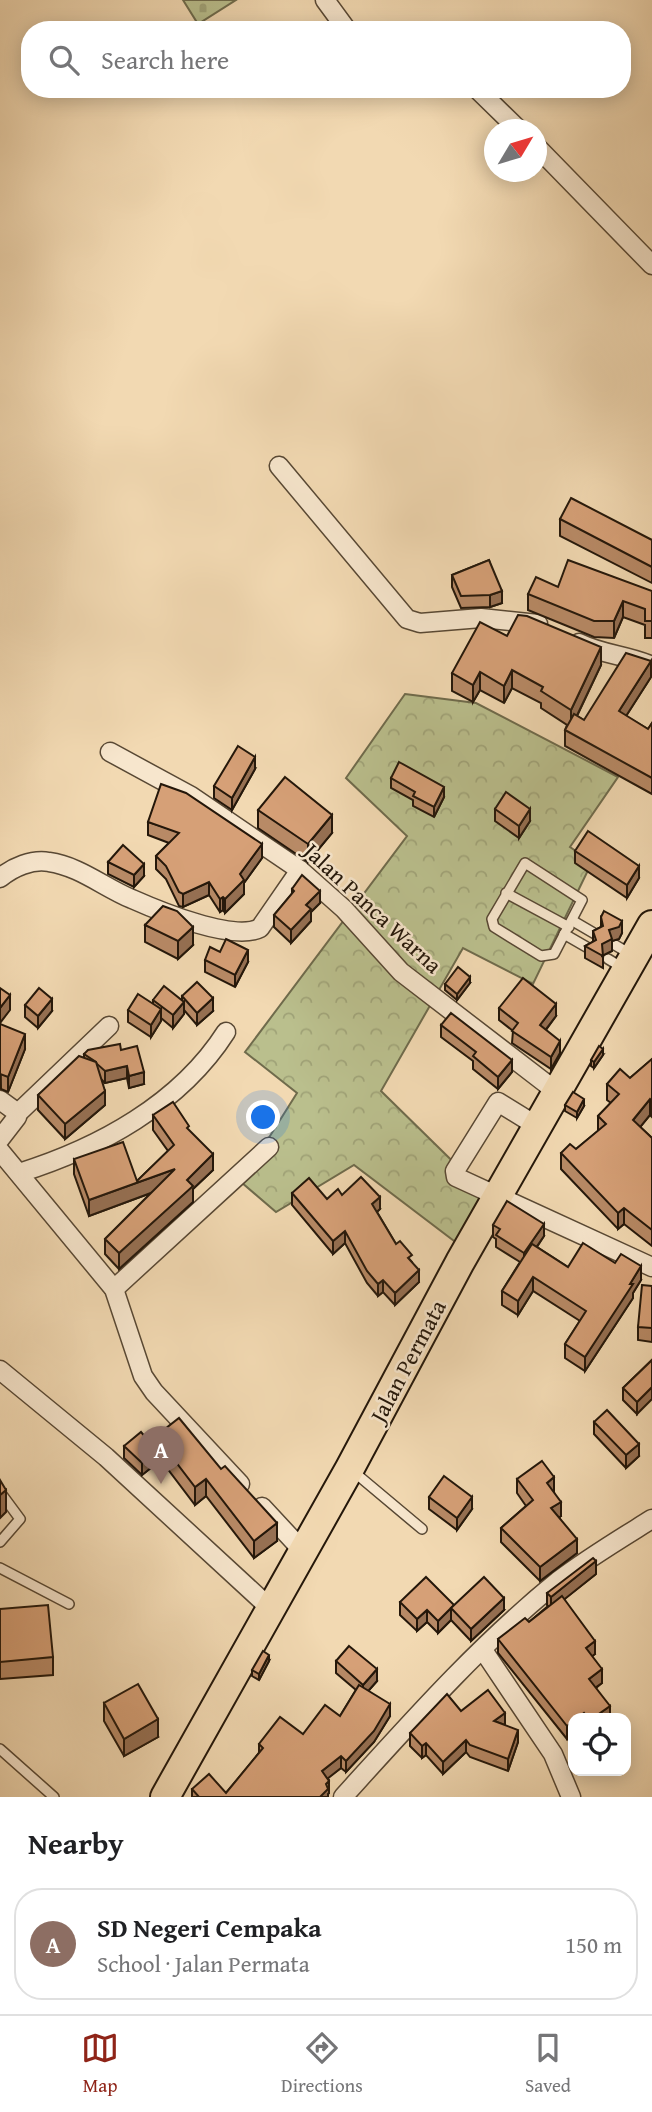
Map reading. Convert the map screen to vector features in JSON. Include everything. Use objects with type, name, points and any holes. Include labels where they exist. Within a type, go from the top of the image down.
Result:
[{"type":"main road","name":"Jalan Permata","points":[[165,1797],[350,1468],[460,1262],[633,952]]},
{"type":"street","points":[[325,0],[340,21]]},
{"type":"street","points":[[486,98],[508,119]]},
{"type":"street","points":[[547,156],[652,265]]},
{"type":"street","points":[[279,466],[407,619],[420,623],[481,618],[530,622],[611,657],[631,659],[652,666]]},
{"type":"street","name":"Jalan Panca Warna","points":[[110,752],[191,796],[300,870],[344,909],[401,972],[556,1092]]},
{"type":"street","points":[[0,878],[24,864],[51,862],[89,876],[132,899],[225,931],[251,932],[260,928],[300,870]]},
{"type":"street","points":[[0,1139],[15,1122],[17,1114],[109,1026]]},
{"type":"street","points":[[19,1173],[51,1163],[152,1110],[197,1071],[226,1032]]},
{"type":"street","points":[[0,1100],[17,1114]]},
{"type":"street","points":[[537,1126],[499,1102],[455,1171],[456,1177],[652,1267]]},
{"type":"street","points":[[114,1289],[269,1147]]},
{"type":"street","points":[[0,1151],[114,1289],[143,1376],[154,1392],[303,1551]]},
{"type":"street","points":[[0,1370],[106,1457],[270,1608]]},
{"type":"street","points":[[343,1797],[405,1727],[483,1650],[559,1581],[652,1519]]},
{"type":"street","points":[[483,1650],[553,1754],[571,1797]]},
{"type":"lane","points":[[528,863],[582,900],[569,927],[554,954],[548,956],[500,932],[494,927],[492,919],[506,892],[523,866],[528,863]]},
{"type":"lane","points":[[506,892],[569,927],[597,935]]},
{"type":"lane","points":[[569,927],[590,949]]},
{"type":"lane","points":[[350,1468],[422,1529]]},
{"type":"lane","points":[[0,1492],[19,1519],[0,1542]]},
{"type":"lane","points":[[0,1568],[69,1604]]},
{"type":"lane","points":[[0,1749],[54,1797]]},
{"type":"green space","points":[[183,0],[236,0],[203,21],[196,21]]},
{"type":"green space","points":[[405,694],[476,703],[618,777],[570,847],[592,862],[533,984],[463,948],[381,1091],[489,1197],[462,1247],[354,1165],[276,1212],[241,1182],[297,1093],[245,1052],[407,836],[346,778]]},
{"type":"building","points":[[571,498],[652,540],[652,567],[560,519]]},
{"type":"building","points":[[489,560],[502,591],[490,595],[461,596],[452,575]]},
{"type":"building","points":[[568,560],[652,591],[652,621],[645,621],[645,609],[623,601],[614,621],[594,621],[528,594],[536,577],[558,587]]},
{"type":"building","points":[[518,615],[527,616],[601,647],[571,710],[541,691],[543,687],[512,670],[504,686],[480,672],[473,685],[452,673],[480,622],[507,636]]},
{"type":"building","points":[[626,653],[651,661],[619,711],[648,729],[652,723],[652,778],[565,730],[574,714],[584,720]]},
{"type":"building","points":[[238,746],[255,757],[232,798],[214,786]]},
{"type":"building","points":[[399,762],[444,787],[434,807],[413,796],[415,792],[391,778]]},
{"type":"building","points":[[285,777],[332,815],[308,844],[258,810]]},
{"type":"building","points":[[161,784],[186,793],[262,844],[240,874],[244,880],[225,899],[220,899],[209,882],[183,894],[179,892],[166,866],[156,856],[179,833],[148,822]]},
{"type":"building","points":[[506,792],[530,809],[519,826],[495,809]]},
{"type":"building","points":[[588,831],[639,866],[627,885],[575,851]]},
{"type":"building","points":[[123,845],[144,864],[134,875],[108,862]]},
{"type":"building","points":[[302,875],[320,891],[306,905],[311,909],[291,930],[274,915],[294,891],[292,889]]},
{"type":"building","points":[[163,906],[177,911],[193,927],[178,941],[145,925]]},
{"type":"building","points":[[604,911],[622,921],[619,927],[609,930],[612,939],[602,944],[603,956],[585,946],[596,940],[593,931],[603,926],[601,917]]},
{"type":"building","points":[[226,939],[248,950],[235,975],[205,960],[210,947],[220,952]]},
{"type":"building","points":[[458,967],[470,977],[457,994],[445,984]]},
{"type":"building","points":[[523,978],[556,1004],[540,1025],[560,1041],[551,1057],[512,1031],[518,1023],[499,1008]]},
{"type":"building","points":[[197,982],[213,998],[197,1013],[182,996]]},
{"type":"building","points":[[164,986],[184,1002],[173,1015],[153,1000]]},
{"type":"building","points":[[0,988],[10,995],[0,1008]]},
{"type":"building","points":[[39,988],[52,999],[38,1016],[25,1005]]},
{"type":"building","points":[[138,994],[161,1009],[151,1025],[128,1010]]},
{"type":"building","points":[[451,1013],[512,1060],[498,1077],[473,1056],[476,1052],[441,1025]]},
{"type":"building","points":[[0,1024],[25,1034],[8,1077],[0,1074]]},
{"type":"building","points":[[120,1044],[121,1050],[137,1046],[144,1072],[129,1076],[127,1066],[105,1071],[84,1054],[88,1050]]},
{"type":"building","points":[[599,1046],[603,1049],[594,1062],[591,1060]]},
{"type":"building","points":[[79,1056],[96,1062],[105,1091],[65,1124],[38,1095]]},
{"type":"building","points":[[652,1059],[652,1101],[650,1099],[633,1120],[652,1138],[652,1230],[624,1208],[618,1213],[561,1153],[570,1144],[576,1149],[606,1124],[598,1116],[619,1094],[607,1084],[620,1069],[630,1078]]},
{"type":"building","points":[[573,1092],[584,1099],[577,1112],[565,1105]]},
{"type":"building","points":[[173,1102],[189,1126],[187,1128],[213,1154],[187,1180],[193,1186],[119,1253],[105,1239],[175,1169],[89,1200],[74,1159],[123,1142],[137,1181],[174,1145],[153,1115]]},
{"type":"building","points":[[361,1177],[380,1197],[372,1204],[396,1244],[400,1241],[412,1255],[408,1258],[419,1270],[395,1293],[383,1280],[378,1284],[367,1271],[345,1231],[333,1241],[292,1193],[309,1178],[327,1199],[338,1189],[342,1195]]},
{"type":"building","points":[[507,1201],[544,1224],[524,1253],[496,1235],[500,1229],[493,1225]]},
{"type":"building","points":[[583,1243],[615,1263],[621,1254],[641,1266],[630,1284],[633,1284],[585,1357],[565,1344],[586,1311],[533,1277],[518,1301],[502,1291],[532,1244],[568,1267]]},
{"type":"building","points":[[642,1285],[652,1286],[652,1328],[638,1327]]},
{"type":"building","points":[[652,1360],[652,1387],[637,1402],[623,1388]]},
{"type":"building","points":[[607,1410],[639,1444],[626,1455],[594,1422]]},
{"type":"building","points":[[179,1418],[221,1469],[225,1466],[277,1523],[254,1541],[206,1479],[195,1487],[156,1436]]},
{"type":"building","points":[[141,1432],[157,1451],[142,1463],[124,1446]]},
{"type":"building","points":[[542,1461],[554,1477],[547,1483],[561,1502],[551,1508],[577,1539],[540,1567],[501,1528],[533,1500],[517,1479]]},
{"type":"building","points":[[444,1476],[472,1497],[457,1518],[429,1497]]},
{"type":"building","points":[[0,1480],[6,1490],[0,1495]]},
{"type":"building","points":[[593,1558],[596,1561],[551,1597],[547,1593]]},
{"type":"building","points":[[426,1577],[454,1605],[438,1621],[427,1610],[417,1619],[400,1602]]},
{"type":"building","points":[[484,1577],[504,1598],[471,1629],[451,1608]]},
{"type":"building","points":[[562,1596],[595,1641],[586,1648],[602,1669],[589,1679],[610,1706],[600,1713],[568,1713],[567,1726],[498,1639],[525,1618],[529,1622]]},
{"type":"building","points":[[48,1605],[53,1657],[0,1662],[0,1609]]},
{"type":"building","points":[[349,1646],[377,1669],[363,1685],[336,1661]]},
{"type":"building","points":[[263,1651],[269,1655],[259,1674],[252,1670]]},
{"type":"building","points":[[138,1684],[158,1719],[124,1739],[104,1703]]},
{"type":"building","points":[[359,1685],[390,1704],[374,1731],[346,1761],[341,1756],[322,1771],[329,1781],[326,1784],[328,1789],[320,1797],[199,1797],[192,1789],[209,1774],[226,1793],[263,1748],[259,1744],[280,1717],[303,1734],[325,1705],[340,1716]]},
{"type":"building","points":[[488,1690],[505,1713],[494,1721],[518,1730],[508,1759],[470,1745],[466,1740],[443,1762],[426,1743],[422,1746],[410,1733],[447,1694],[461,1711]]},
{"type":"place","name":"SD Negeri Cempaka","points":[[161,1484]]}]
